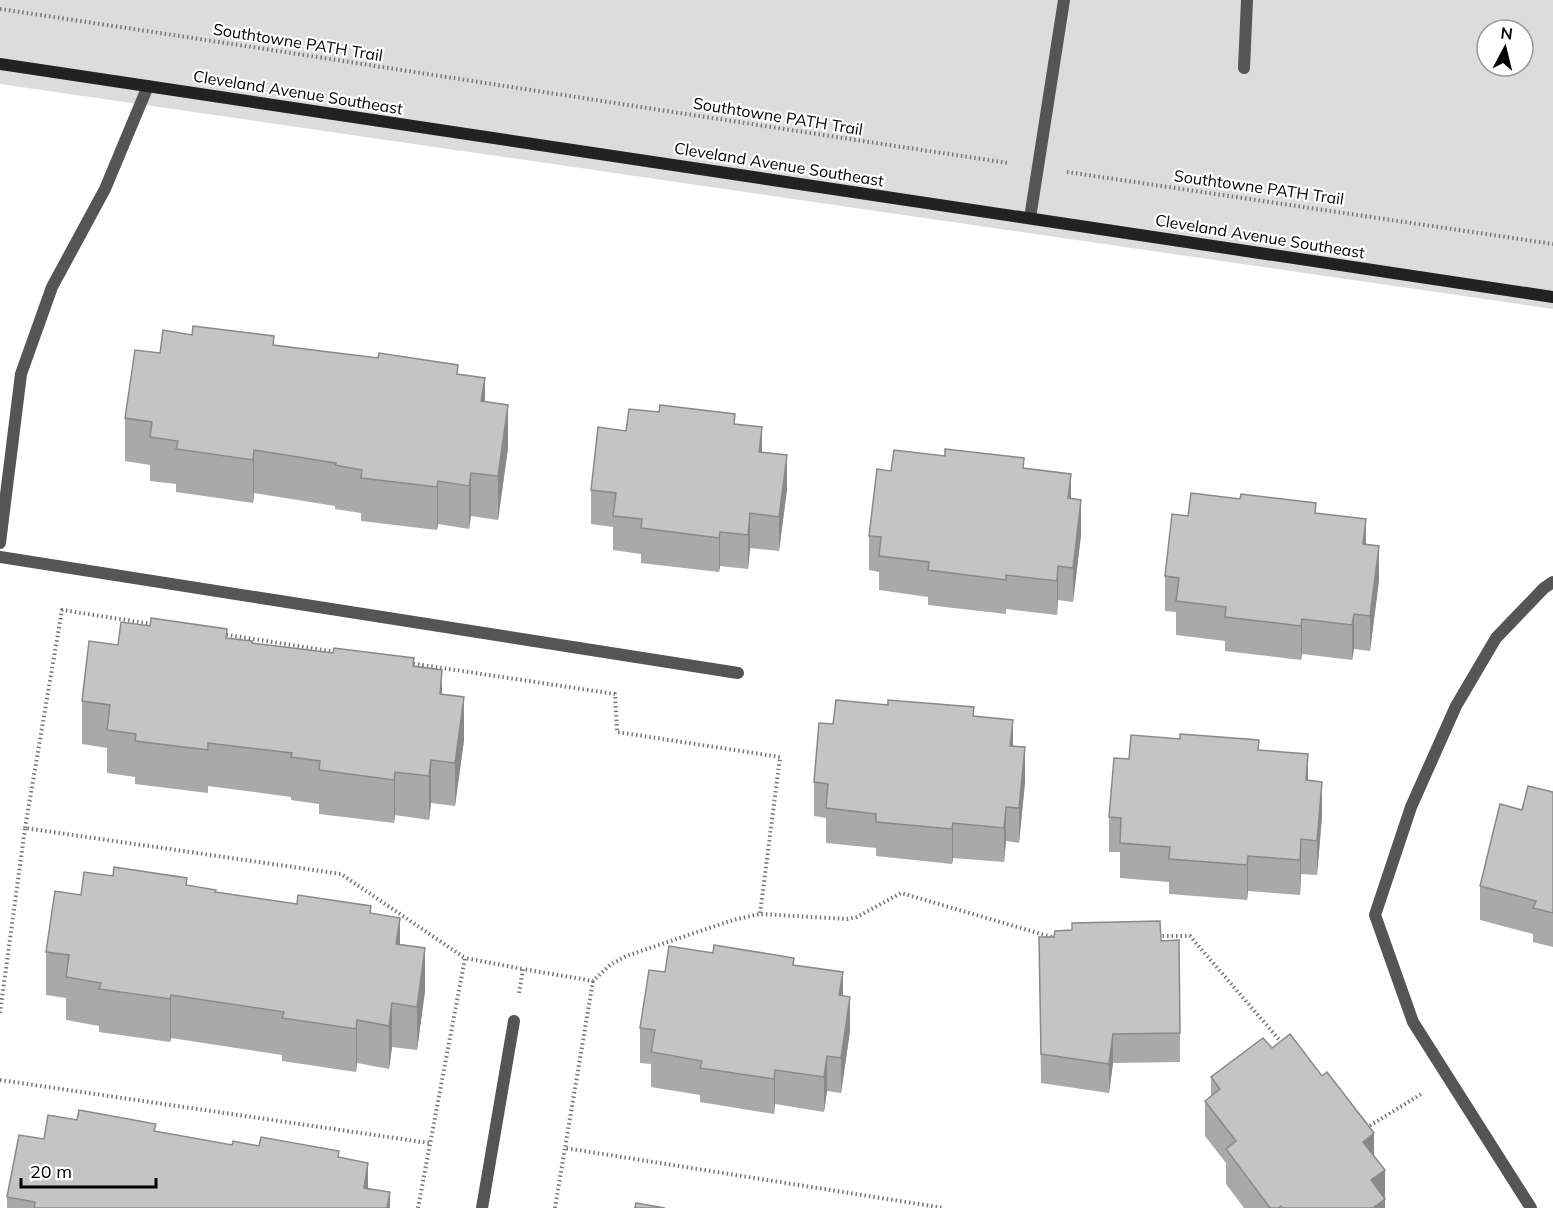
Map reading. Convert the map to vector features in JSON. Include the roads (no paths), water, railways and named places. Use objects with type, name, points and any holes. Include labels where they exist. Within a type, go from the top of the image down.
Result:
[{"type":"main road","name":"Cleveland Avenue Southeast","points":[[0,64],[1553,297]]},
{"type":"street","points":[[1030,218],[1064,0]]},
{"type":"street","points":[[1244,68],[1247,0]]},
{"type":"street","points":[[0,543],[21,374],[52,287],[105,189],[148,86]]},
{"type":"street","points":[[0,557],[738,674]]},
{"type":"street","points":[[1532,1208],[1413,1022],[1376,915],[1411,807],[1456,706],[1496,638],[1544,588],[1553,582]]},
{"type":"street","points":[[482,1208],[514,1021]]}]
